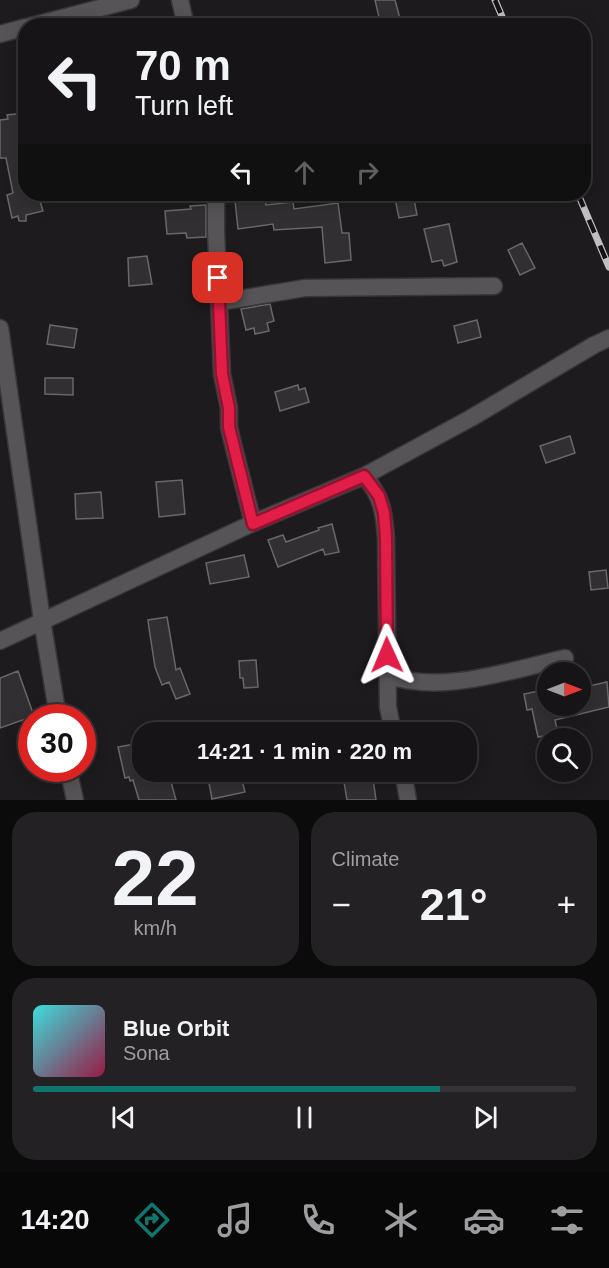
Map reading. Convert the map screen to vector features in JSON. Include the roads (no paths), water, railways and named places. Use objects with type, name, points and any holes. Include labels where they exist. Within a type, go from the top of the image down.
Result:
[{"type":"street","points":[[62,18],[131,0]]},
{"type":"street","points":[[180,0],[184,18]]},
{"type":"street","points":[[0,34],[18,29]]},
{"type":"street","points":[[216,201],[222,374],[229,408],[229,427],[253,524]]},
{"type":"street","points":[[220,302],[305,288],[494,286]]},
{"type":"street","points":[[0,328],[56,704]]},
{"type":"street","points":[[0,641],[253,524],[364,476],[471,418],[609,338]]},
{"type":"street","points":[[364,476],[379,496],[384,513],[388,707],[391,722]]},
{"type":"street","points":[[388,675],[409,681],[456,681],[565,658]]},
{"type":"street","points":[[71,782],[75,800]]},
{"type":"street","points":[[405,782],[408,800]]},
{"type":"railway","points":[[495,0],[503,18]]},
{"type":"railway","points":[[581,201],[609,267]]}]
